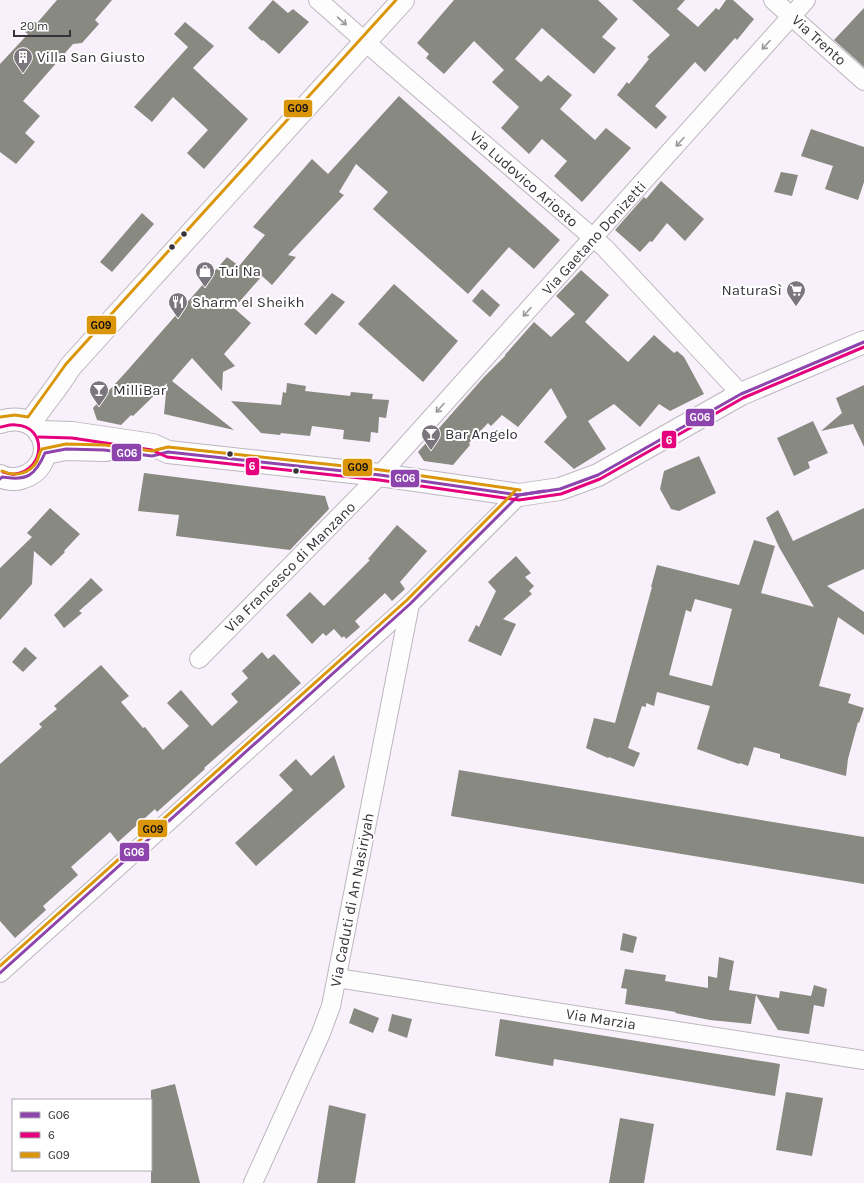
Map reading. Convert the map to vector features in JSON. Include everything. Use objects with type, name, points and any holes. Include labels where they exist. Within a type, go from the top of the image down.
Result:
[{"type":"main road","points":[[1,477],[16,480],[30,476],[40,466],[45,453],[44,442],[35,427],[37,413],[59,385],[70,367],[403,0]]},
{"type":"main road","points":[[0,422],[9,419],[18,419],[35,427],[153,445],[168,452],[380,475],[519,495],[560,489],[598,474],[742,394],[864,342]]},
{"type":"main road","points":[[45,453],[66,449],[104,450],[152,456],[168,452]]},
{"type":"street","name":"Via Ludovico Ariosto","points":[[318,0],[392,66],[605,248],[742,394]]},
{"type":"street","name":"Via Trento","points":[[773,0],[864,81]]},
{"type":"street","name":"Via Gaetano Donizetti","points":[[380,475],[806,0]]},
{"type":"street","name":"Via Francesco di Manzano","points":[[199,659],[380,475]]},
{"type":"street","points":[[0,973],[410,604],[519,495]]},
{"type":"street","name":"Via Caduti di An Nasiriyah","points":[[253,1183],[321,1033],[331,1006],[410,604]]},
{"type":"street","name":"Via Marzia","points":[[337,978],[864,1060]]},
{"type":"building","name":"Villa San Giusto","points":[[57,0],[112,0],[95,20],[99,24],[82,43],[73,44],[23,101],[40,116],[25,133],[35,142],[16,164],[0,152],[0,64],[28,34],[25,32],[34,22],[37,23]]},
{"type":"building","points":[[273,0],[288,13],[293,9],[309,22],[279,54],[248,28]]},
{"type":"building","points":[[454,0],[598,0],[618,19],[602,37],[616,48],[594,74],[542,28],[515,59],[541,82],[548,75],[572,95],[560,109],[595,140],[606,128],[631,148],[582,202],[554,176],[567,161],[542,139],[529,154],[501,128],[519,107],[492,82],[504,70],[474,41],[444,74],[426,58],[429,54],[417,43]]},
{"type":"building","points":[[632,0],[685,0],[677,9],[698,27],[716,8],[719,10],[726,0],[733,0],[754,19],[737,40],[735,38],[705,72],[695,62],[655,106],[667,117],[656,129],[617,95],[627,82],[629,84],[649,59],[647,57],[670,35]]},
{"type":"building","points":[[864,8],[864,67],[834,40]]},
{"type":"building","points":[[185,22],[214,46],[193,68],[248,119],[204,169],[187,153],[208,130],[173,97],[152,122],[134,107],[188,47],[174,34]]},
{"type":"building","points":[[399,96],[560,240],[534,269],[509,247],[468,294],[373,209],[388,192],[356,164],[339,192],[344,195],[288,255],[296,257],[272,285],[262,276],[234,308],[251,323],[224,354],[235,366],[223,372],[222,391],[192,358],[172,381],[234,430],[164,414],[167,383],[133,416],[131,415],[121,425],[97,420],[93,408],[227,257],[239,266],[265,235],[253,227],[312,159],[328,174]]},
{"type":"building","points":[[811,129],[864,147],[864,182],[858,200],[825,189],[833,166],[801,156]]},
{"type":"building","points":[[781,172],[798,175],[792,196],[774,192]]},
{"type":"building","points":[[661,181],[704,219],[685,241],[667,223],[652,242],[650,241],[640,252],[615,230],[644,197],[646,199]]},
{"type":"building","points":[[142,213],[154,224],[112,272],[100,262]]},
{"type":"building","points":[[581,270],[609,295],[585,322],[628,362],[654,335],[674,353],[677,351],[684,357],[704,394],[670,411],[659,404],[640,427],[614,404],[588,421],[606,449],[574,469],[544,442],[567,417],[551,388],[518,427],[502,415],[491,426],[488,423],[469,443],[470,445],[453,465],[424,461],[418,452],[534,322],[551,337],[575,314],[556,296]]},
{"type":"building","points":[[394,284],[458,341],[423,382],[358,324]]},
{"type":"building","points":[[482,289],[500,305],[490,317],[472,301]]},
{"type":"building","points":[[332,293],[345,302],[316,335],[304,324]]},
{"type":"building","points":[[287,383],[306,386],[305,391],[350,396],[351,392],[373,394],[372,399],[389,400],[386,418],[379,417],[378,433],[371,432],[370,442],[343,439],[344,430],[312,426],[310,436],[281,433],[280,435],[261,433],[231,401],[281,405],[283,392],[286,393]]},
{"type":"building","points":[[864,385],[864,447],[853,424],[821,431],[842,413],[836,398]]},
{"type":"building","points":[[813,421],[828,453],[808,462],[810,468],[794,476],[777,438]]},
{"type":"building","points":[[699,456],[716,493],[679,511],[671,509],[660,489],[664,471]]},
{"type":"building","points":[[144,473],[325,496],[329,509],[290,550],[176,536],[179,515],[138,511]]},
{"type":"building","points":[[50,508],[80,534],[51,566],[34,551],[32,584],[0,620],[0,568],[32,537],[27,533]]},
{"type":"building","points":[[864,508],[864,569],[827,586],[864,612],[864,635],[838,617],[819,686],[851,694],[848,703],[864,708],[859,723],[858,722],[848,759],[846,776],[780,758],[780,754],[754,747],[748,766],[697,749],[710,706],[657,692],[654,706],[646,703],[646,707],[642,706],[628,748],[640,753],[634,767],[609,757],[608,758],[586,748],[594,718],[615,723],[657,565],[739,585],[754,540],[775,546],[761,593],[814,607],[779,547],[766,518],[778,510],[793,541]],"holes":[[[695,599],[732,609],[712,686],[669,675],[686,610],[691,612]]]},
{"type":"building","points":[[397,525],[427,551],[400,582],[405,589],[392,601],[385,593],[355,621],[360,627],[346,639],[344,636],[342,638],[334,629],[326,636],[323,633],[312,644],[286,615],[310,592],[324,606],[370,560],[368,559]]},
{"type":"building","points":[[516,556],[531,573],[525,577],[534,586],[529,591],[532,594],[503,619],[516,624],[501,656],[468,641],[476,625],[479,627],[496,591],[488,582]]},
{"type":"building","points":[[91,578],[103,590],[79,611],[82,613],[64,628],[54,615]]},
{"type":"building","points":[[25,647],[37,658],[23,672],[12,662]]},
{"type":"building","points":[[262,652],[268,659],[274,654],[301,683],[204,768],[205,769],[157,812],[155,809],[118,842],[110,832],[71,867],[78,875],[43,906],[46,910],[15,938],[0,921],[0,764],[42,727],[39,724],[57,709],[54,706],[101,665],[129,696],[121,702],[143,728],[145,727],[163,750],[189,726],[167,703],[181,690],[212,726],[238,702],[231,694],[248,678],[242,671]]},
{"type":"building","points":[[334,755],[345,787],[256,866],[235,843],[293,790],[279,775],[296,759],[311,776]]},
{"type":"building","points":[[459,770],[864,837],[864,884],[451,816]]},
{"type":"building","points":[[623,933],[637,937],[633,953],[620,950]]},
{"type":"building","points":[[719,957],[734,961],[729,990],[779,998],[780,991],[811,996],[814,985],[827,989],[824,1007],[814,1005],[809,1034],[778,1030],[756,995],[751,1024],[710,1020],[675,1013],[676,1012],[625,1004],[627,989],[621,988],[625,969],[666,975],[665,981],[708,988],[708,976],[717,978]]},
{"type":"building","points":[[354,1008],[379,1018],[373,1033],[349,1023]]},
{"type":"building","points":[[392,1014],[412,1019],[407,1038],[388,1031]]},
{"type":"building","points":[[500,1019],[780,1064],[775,1096],[554,1059],[553,1066],[495,1056]]},
{"type":"building","points":[[175,1084],[200,1183],[151,1183],[151,1090]]},
{"type":"building","points":[[786,1092],[823,1098],[812,1156],[776,1150]]},
{"type":"building","points":[[329,1105],[366,1114],[355,1183],[317,1183]]},
{"type":"building","points":[[620,1118],[654,1124],[644,1183],[609,1183]]},
{"type":"transit line","name":"G09","points":[[0,417],[15,415],[28,417],[66,364],[396,0]]},
{"type":"transit line","name":"G06","points":[[0,973],[410,604],[519,495],[560,489],[598,475],[741,394],[864,342]]},
{"type":"transit line","name":"6","points":[[39,437],[72,438],[152,450],[167,457],[379,480],[519,500],[561,494],[600,479],[743,398],[864,347]]},
{"type":"transit line","name":"6","points":[[1,427],[8,425],[26,427],[33,433],[39,448],[33,465],[25,471],[14,474],[3,472]]},
{"type":"transit line","name":"G09","points":[[2,471],[12,474],[22,473],[34,465],[42,449],[66,444],[105,445],[152,451],[168,447],[381,470],[520,490]]},
{"type":"transit line","name":"G06","points":[[0,479],[2,477],[18,478],[29,475],[38,467],[45,453],[66,449],[104,450],[152,456],[168,452],[380,475],[519,495],[544,491]]},
{"type":"transit line","name":"G09","points":[[0,966],[407,600],[515,491]]},
{"type":"place","name":"Villa San Giusto","points":[[23,74]]},
{"type":"place","name":"Tui Na","points":[[205,288]]},
{"type":"place","name":"NaturaSì","points":[[796,307]]},
{"type":"place","name":"Sharm el Sheikh","points":[[178,319]]},
{"type":"place","name":"MilliBar","points":[[99,407]]},
{"type":"place","name":"Bar Angelo","points":[[431,451]]}]
